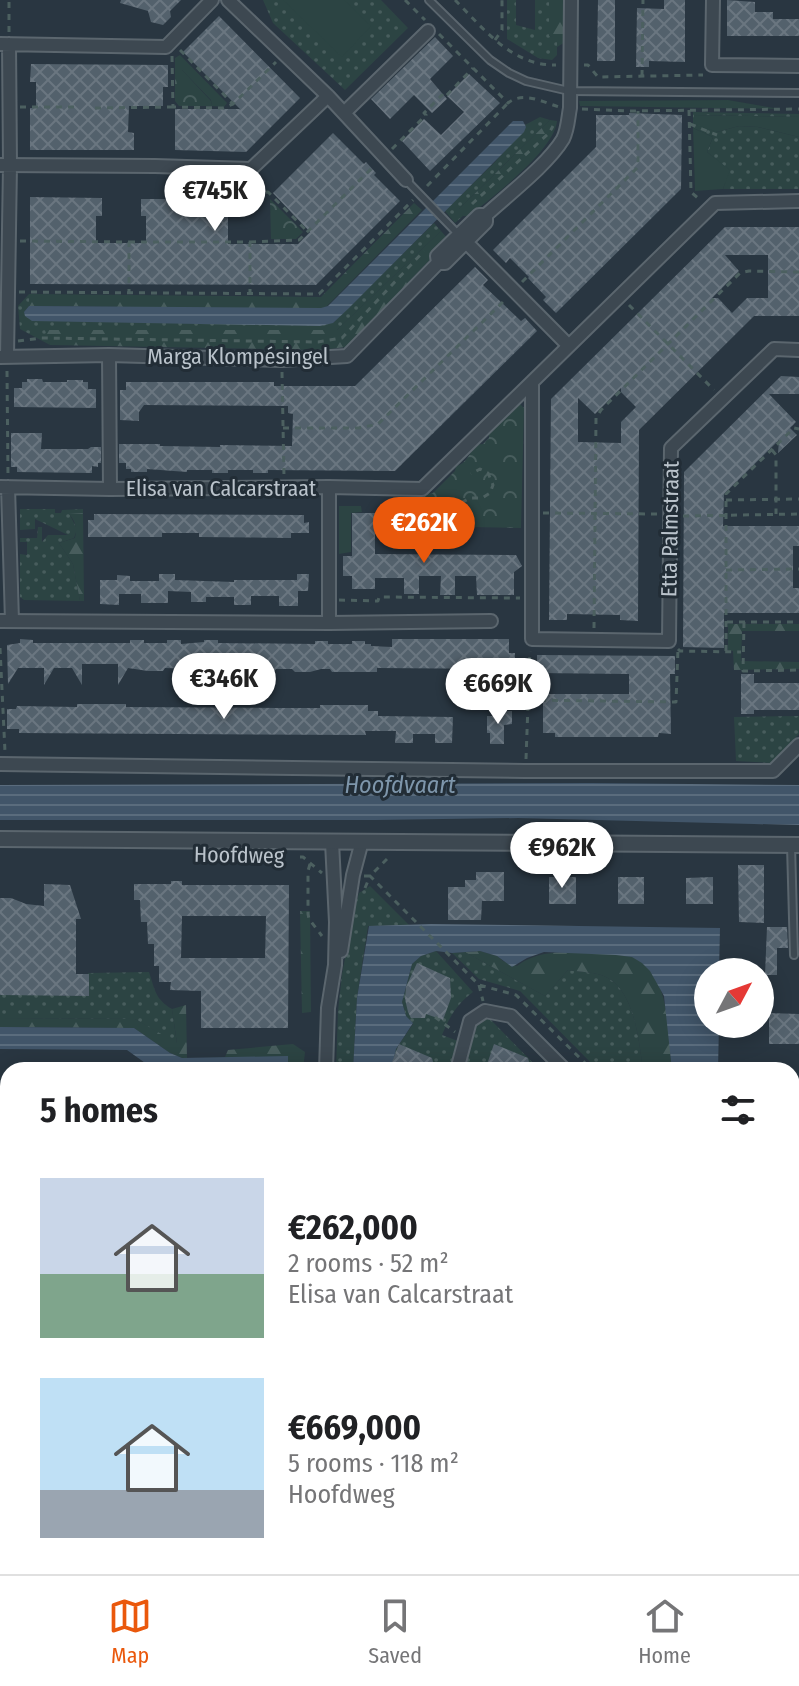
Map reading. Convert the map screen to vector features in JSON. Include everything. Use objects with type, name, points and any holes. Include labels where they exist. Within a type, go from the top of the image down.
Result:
[{"type":"street","points":[[4,357],[8,341],[9,240],[5,165],[10,107],[4,44],[166,47],[212,0]]},
{"type":"street","points":[[228,0],[328,96],[406,180]]},
{"type":"street","name":"Marga Klompésingel","points":[[4,357],[109,355],[282,360],[347,356],[438,263],[437,256],[455,230],[479,215],[486,215],[540,166],[563,139],[569,91],[571,0]]},
{"type":"street","points":[[713,0],[712,65],[799,66]]},
{"type":"street","points":[[344,113],[428,31]]},
{"type":"street","points":[[5,165],[251,169],[328,96]]},
{"type":"street","points":[[329,487],[422,489],[715,203],[799,201]]},
{"type":"street","points":[[455,230],[568,345]]},
{"type":"street","name":"Etta Palmstraat","points":[[532,639],[669,641],[671,448],[774,349],[799,350]]},
{"type":"street","name":"Elisa van Calcarstraat","points":[[109,355],[110,489],[329,487],[329,623]]},
{"type":"street","points":[[532,382],[532,639]]},
{"type":"street","points":[[110,489],[4,487],[6,621],[491,621]]},
{"type":"street","points":[[2,764],[773,771],[799,745]]},
{"type":"street","name":"Hoofdweg","points":[[0,839],[795,845]]},
{"type":"street","points":[[335,958],[340,957],[353,875],[362,841]]},
{"type":"street","points":[[326,1062],[328,1008],[335,958],[332,842]]},
{"type":"street","points":[[459,1062],[470,1021],[485,1011],[511,1016],[557,1062]]},
{"type":"lane","points":[[429,0],[473,45],[509,73],[526,81],[569,91],[799,93]]},
{"type":"lane","points":[[406,180],[455,230]]},
{"type":"lane","points":[[794,955],[795,845]]},
{"type":"path","points":[[4,44],[9,0]]},
{"type":"path","points":[[405,0],[508,103]]},
{"type":"path","points":[[455,0],[495,40],[522,58],[545,65],[588,65],[598,77],[711,75]]},
{"type":"path","points":[[495,40],[502,30],[502,0]]},
{"type":"path","points":[[642,76],[643,0]]},
{"type":"path","points":[[173,107],[172,54],[178,48],[233,104]]},
{"type":"path","points":[[95,108],[223,108],[233,104],[284,54]]},
{"type":"path","points":[[9,240],[296,241],[473,68]]},
{"type":"path","points":[[9,292],[319,294],[421,196],[508,103],[518,97],[565,108],[638,111],[799,109]]},
{"type":"path","points":[[10,107],[80,107]]},
{"type":"path","points":[[455,230],[549,133],[565,108]]},
{"type":"path","points":[[689,110],[691,192],[710,208]]},
{"type":"path","points":[[283,428],[359,428],[378,424],[638,167],[638,111]]},
{"type":"path","points":[[690,124],[717,135]]},
{"type":"path","points":[[254,193],[268,192],[308,232]]},
{"type":"path","points":[[250,293],[253,241]]},
{"type":"path","points":[[129,242],[129,293]]},
{"type":"path","points":[[8,341],[41,338],[318,342],[342,338],[431,244]]},
{"type":"path","points":[[593,640],[596,418],[740,273],[799,272]]},
{"type":"path","points":[[620,295],[722,398]]},
{"type":"path","points":[[4,357],[4,487]]},
{"type":"path","points":[[282,360],[284,488]]},
{"type":"path","points":[[726,651],[726,494],[794,428],[799,429]]},
{"type":"path","points":[[772,450],[776,455],[776,514]]},
{"type":"path","points":[[436,536],[436,517],[470,498],[482,498],[490,493],[493,485],[488,473],[480,469],[471,474]]},
{"type":"path","points":[[726,500],[799,499]]},
{"type":"path","points":[[532,513],[682,516],[799,514]]},
{"type":"path","points":[[726,570],[799,569]]},
{"type":"path","points":[[329,600],[378,601],[379,597],[532,598]]},
{"type":"path","points":[[726,622],[799,622]]},
{"type":"path","points":[[744,622],[743,671],[799,670]]},
{"type":"path","points":[[525,771],[532,639]]},
{"type":"path","points":[[0,648],[2,764]]},
{"type":"path","points":[[528,700],[676,702],[678,649],[743,652]]},
{"type":"path","name":"Hoofdweg","points":[[287,856],[303,857],[322,874],[334,877]]},
{"type":"path","points":[[370,876],[389,857],[394,856]]},
{"type":"path","points":[[310,864],[309,919],[335,958]]},
{"type":"path","points":[[353,875],[370,876],[448,954]]},
{"type":"path","points":[[435,1017],[453,1032],[467,1034]]},
{"type":"green space","points":[[263,0],[381,0],[408,28],[345,90],[273,23]]},
{"type":"green space","points":[[283,0],[344,0],[371,26],[342,57]]},
{"type":"green space","points":[[507,0],[516,0],[516,25],[535,30],[535,0],[549,0],[549,36],[557,37],[557,55],[552,60],[538,58],[507,39]]},
{"type":"green space","points":[[549,0],[566,0],[567,41],[557,47],[557,38],[549,36]]},
{"type":"green space","points":[[180,55],[227,103],[224,107],[212,106],[211,100],[182,70],[175,70],[175,58]]},
{"type":"green space","points":[[175,70],[182,70],[211,101],[212,106],[179,106],[175,101]]},
{"type":"green space","points":[[728,100],[780,109],[580,106],[579,101]]},
{"type":"green space","points":[[693,112],[799,114],[799,117],[695,115],[717,132],[739,126],[758,127],[799,137],[799,189],[723,189],[729,170],[707,152],[713,137],[693,128]]},
{"type":"green space","points":[[695,115],[799,117],[799,137],[758,127],[739,126],[717,132],[694,124]]},
{"type":"green space","points":[[540,117],[550,120],[459,209],[463,216],[455,223],[445,211],[495,162],[525,125]]},
{"type":"green space","points":[[550,120],[557,121],[553,133],[534,159],[469,216],[463,216],[458,210]]},
{"type":"green space","points":[[693,128],[713,137],[707,152],[730,170],[723,189],[695,191]]},
{"type":"green space","points":[[270,199],[303,232],[296,239],[271,239]]},
{"type":"green space","points":[[414,203],[422,210],[321,309],[29,306],[29,294],[321,297]]},
{"type":"green space","points":[[434,223],[441,231],[337,330],[46,330],[50,345],[20,329],[18,306],[29,294],[29,306],[24,312],[333,323]]},
{"type":"green space","points":[[441,231],[449,240],[346,347],[321,350],[50,345],[45,330],[337,330]]},
{"type":"green space","points":[[519,403],[524,408],[521,528],[471,527],[386,532],[385,507],[415,506],[414,497],[433,493],[455,471],[456,466],[465,461],[476,445],[483,444],[489,438],[489,432]]},
{"type":"green space","points":[[339,506],[361,506],[362,512],[351,513],[351,552],[339,554]]},
{"type":"green space","points":[[20,509],[55,509],[55,513],[61,513],[62,510],[83,509],[83,513],[70,515],[77,529],[74,538],[59,543],[73,564],[80,601],[24,600],[20,597],[20,554],[27,555],[27,542],[20,542],[20,538],[37,538],[38,527],[42,527],[42,542],[48,535],[68,535],[35,519],[35,529],[20,530]]},
{"type":"green space","points":[[83,513],[84,601],[80,601],[73,564],[59,543],[75,538],[75,525],[69,514]]},
{"type":"green space","points":[[728,624],[799,624],[799,631],[742,631],[741,661],[799,662],[799,669],[734,670],[733,651],[728,650]]},
{"type":"green space","points":[[799,716],[799,734],[771,763],[736,761],[734,717]]},
{"type":"green space","points":[[370,886],[409,925],[368,926],[357,998],[353,1062],[336,1062],[342,974],[359,893]]},
{"type":"green space","points":[[300,911],[310,911],[311,1012],[302,1013]]},
{"type":"green space","points":[[436,951],[473,992],[454,1011],[442,1035],[458,1041],[454,1062],[393,1062],[396,1049],[413,1024],[406,1016],[402,1002],[412,964],[421,956]]},
{"type":"green space","points":[[480,951],[517,966],[532,957],[557,952],[633,957],[655,976],[661,990],[671,1062],[642,1062],[629,1005],[616,984],[606,977],[568,970],[545,996],[465,952]]},
{"type":"green space","points":[[465,952],[545,996],[568,970],[606,977],[616,984],[629,1005],[642,1062],[590,1062],[520,991],[479,979],[452,953]]},
{"type":"green space","points":[[149,972],[159,998],[172,1009],[177,1044],[135,1019],[0,1018],[0,994],[89,996],[88,973]]},
{"type":"green space","points":[[186,1005],[187,1058],[170,1053],[134,1028],[0,1027],[0,1018],[135,1019],[177,1043],[172,1009]]},
{"type":"green space","points":[[488,1017],[532,1062],[466,1062],[472,1028]]},
{"type":"green space","points":[[293,1044],[305,1052],[304,1062],[288,1062],[288,1057],[225,1057],[228,1050]]},
{"type":"water","points":[[513,121],[523,121],[526,127],[524,132],[333,323],[320,326],[32,321],[25,316],[24,312],[29,306],[328,306]]},
{"type":"water","name":"Hoofdvaart","points":[[0,785],[799,785],[799,825],[518,818],[0,820]]},
{"type":"water","points":[[369,926],[720,928],[719,958],[694,958],[694,1038],[719,1038],[718,1062],[671,1062],[664,996],[650,971],[632,957],[544,952],[512,967],[497,956],[480,951],[436,951],[421,956],[412,964],[402,1002],[406,1016],[413,1023],[396,1049],[393,1062],[353,1062],[357,998]]},
{"type":"water","points":[[0,1027],[134,1028],[182,1058],[288,1056],[288,1062],[144,1062],[127,1050],[0,1049]]},
{"type":"building","points":[[121,0],[181,0],[170,11],[171,17],[163,25],[151,22],[148,11],[120,3]]},
{"type":"building","points":[[598,0],[615,0],[615,61],[597,61]]},
{"type":"building","points":[[664,0],[685,0],[685,62],[649,61],[649,67],[636,67],[637,8],[664,9]]},
{"type":"building","points":[[727,0],[755,2],[755,12],[773,12],[773,19],[799,19],[799,36],[727,36]]},
{"type":"building","points":[[219,16],[300,98],[246,152],[175,150],[175,109],[240,109],[183,52]]},
{"type":"building","points":[[435,37],[453,56],[430,79],[447,99],[432,113],[414,95],[390,119],[371,99]]},
{"type":"building","points":[[31,64],[168,65],[168,87],[163,87],[163,106],[129,106],[128,132],[134,133],[134,150],[30,150],[30,108],[36,108],[36,82],[30,82]]},
{"type":"building","points":[[469,74],[500,103],[430,171],[402,141],[424,119],[441,135],[464,112],[447,96]]},
{"type":"building","points":[[596,115],[682,115],[681,189],[556,313],[543,300],[546,297],[510,258],[506,263],[493,250],[596,147]]},
{"type":"building","points":[[333,133],[364,164],[366,162],[376,173],[374,175],[400,201],[316,285],[30,284],[30,197],[102,198],[102,216],[96,216],[96,243],[146,243],[146,216],[141,216],[141,199],[233,199],[233,217],[228,217],[228,244],[298,244],[310,232],[273,193]]},
{"type":"building","points":[[725,227],[799,227],[799,316],[754,316],[639,430],[638,621],[620,620],[620,615],[567,614],[567,620],[549,620],[551,399]],"holes":[[[725,255],[768,255],[768,298],[747,298],[732,313],[718,298],[712,298],[739,271]],[[621,388],[621,392],[636,407],[621,422],[621,443],[578,442],[578,398],[595,414]]]},
{"type":"building","points":[[475,267],[488,280],[483,285],[521,321],[525,318],[537,331],[395,471],[268,470],[268,473],[253,473],[253,470],[228,470],[228,473],[212,473],[212,470],[147,469],[147,472],[131,472],[131,469],[126,469],[126,463],[119,463],[119,444],[292,446],[293,414],[288,413],[288,406],[144,405],[139,412],[139,421],[120,420],[120,390],[126,390],[126,382],[274,382],[274,386],[355,386]]},
{"type":"building","points":[[781,376],[799,377],[799,394],[769,394],[796,422],[790,428],[797,435],[778,453],[779,440],[724,494],[723,526],[799,526],[799,546],[793,546],[793,588],[799,588],[799,613],[724,613],[724,648],[683,647],[684,472]]},
{"type":"building","points":[[27,379],[88,382],[88,389],[96,389],[96,408],[14,407],[14,388],[22,388],[22,382],[27,382]]},
{"type":"building","points":[[11,433],[42,433],[41,449],[101,447],[101,463],[98,467],[92,466],[92,473],[17,472],[17,467],[11,467]]},
{"type":"building","points":[[352,513],[375,513],[375,554],[516,555],[522,566],[514,572],[514,595],[477,595],[476,576],[455,576],[455,595],[440,595],[441,576],[419,576],[419,594],[404,594],[404,578],[375,578],[375,589],[352,589],[352,576],[343,576],[343,556],[352,556]]},
{"type":"building","points":[[94,514],[304,515],[304,523],[309,522],[309,533],[291,533],[291,538],[199,537],[199,533],[162,533],[162,537],[88,537],[88,520],[94,520]]},
{"type":"building","points":[[159,574],[175,574],[175,580],[234,582],[297,580],[297,574],[309,574],[308,591],[298,591],[298,606],[279,606],[279,596],[251,596],[251,605],[234,605],[234,597],[206,597],[206,602],[191,602],[191,592],[168,591],[168,603],[141,603],[141,594],[119,594],[119,605],[100,604],[100,580],[117,580],[117,575],[130,576],[130,581],[159,581]]},
{"type":"building","points":[[20,639],[33,640],[33,643],[130,643],[130,640],[144,640],[144,643],[167,643],[167,640],[181,640],[181,644],[204,640],[218,640],[218,643],[315,644],[315,641],[352,644],[352,641],[365,641],[371,646],[392,647],[392,639],[509,639],[509,653],[515,653],[515,669],[377,668],[377,672],[332,672],[321,669],[295,672],[292,669],[276,669],[274,672],[239,668],[237,672],[221,672],[219,668],[148,671],[128,668],[118,685],[118,664],[82,664],[82,685],[72,668],[54,668],[44,685],[44,668],[18,668],[8,684],[7,645],[20,643]]},
{"type":"building","points":[[537,655],[675,656],[675,674],[670,674],[671,734],[659,733],[658,737],[555,737],[555,733],[543,733],[543,694],[629,694],[629,674],[537,673]]},
{"type":"building","points":[[741,674],[754,674],[754,683],[799,683],[799,710],[754,710],[754,714],[741,714]]},
{"type":"building","points":[[77,704],[277,708],[368,705],[368,711],[378,711],[378,716],[453,717],[452,743],[435,743],[435,734],[413,734],[413,743],[395,743],[396,731],[365,731],[366,735],[359,735],[19,733],[19,729],[7,729],[7,709],[16,709],[17,706],[77,707]]},
{"type":"building","points":[[498,711],[512,711],[512,724],[504,725],[504,744],[490,744],[487,716],[498,716]]},
{"type":"building","points":[[738,865],[764,865],[764,923],[739,922]]},
{"type":"building","points":[[476,872],[504,872],[504,901],[482,901],[481,920],[448,920],[448,887],[465,887],[465,880],[476,880]]},
{"type":"building","points":[[549,877],[576,877],[576,904],[549,904]]},
{"type":"building","points":[[618,877],[644,877],[644,904],[618,904]]},
{"type":"building","points":[[713,877],[713,904],[686,904],[686,878]]},
{"type":"building","points":[[171,881],[182,881],[182,885],[289,885],[288,1028],[201,1028],[201,991],[170,990],[171,982],[159,982],[159,966],[154,966],[154,944],[148,944],[147,922],[141,922],[140,900],[134,900],[134,884],[171,884]],"holes":[[[182,916],[266,916],[265,958],[181,958]]]},
{"type":"building","points":[[44,884],[70,885],[81,919],[76,919],[76,974],[89,974],[89,996],[0,995],[0,898],[44,906]]},
{"type":"building","points":[[767,927],[787,927],[788,948],[777,948],[777,975],[774,975],[774,958],[766,958]]},
{"type":"building","points":[[417,963],[450,978],[451,998],[443,1020],[426,1014],[425,1018],[411,1018],[408,1012],[406,987]]},
{"type":"building","points":[[774,1013],[799,1014],[799,1044],[769,1044],[769,1038],[774,1038]]},
{"type":"building","points":[[399,1044],[432,1058],[433,1062],[392,1062]]},
{"type":"building","points":[[494,1044],[528,1058],[529,1062],[488,1062]]}]
